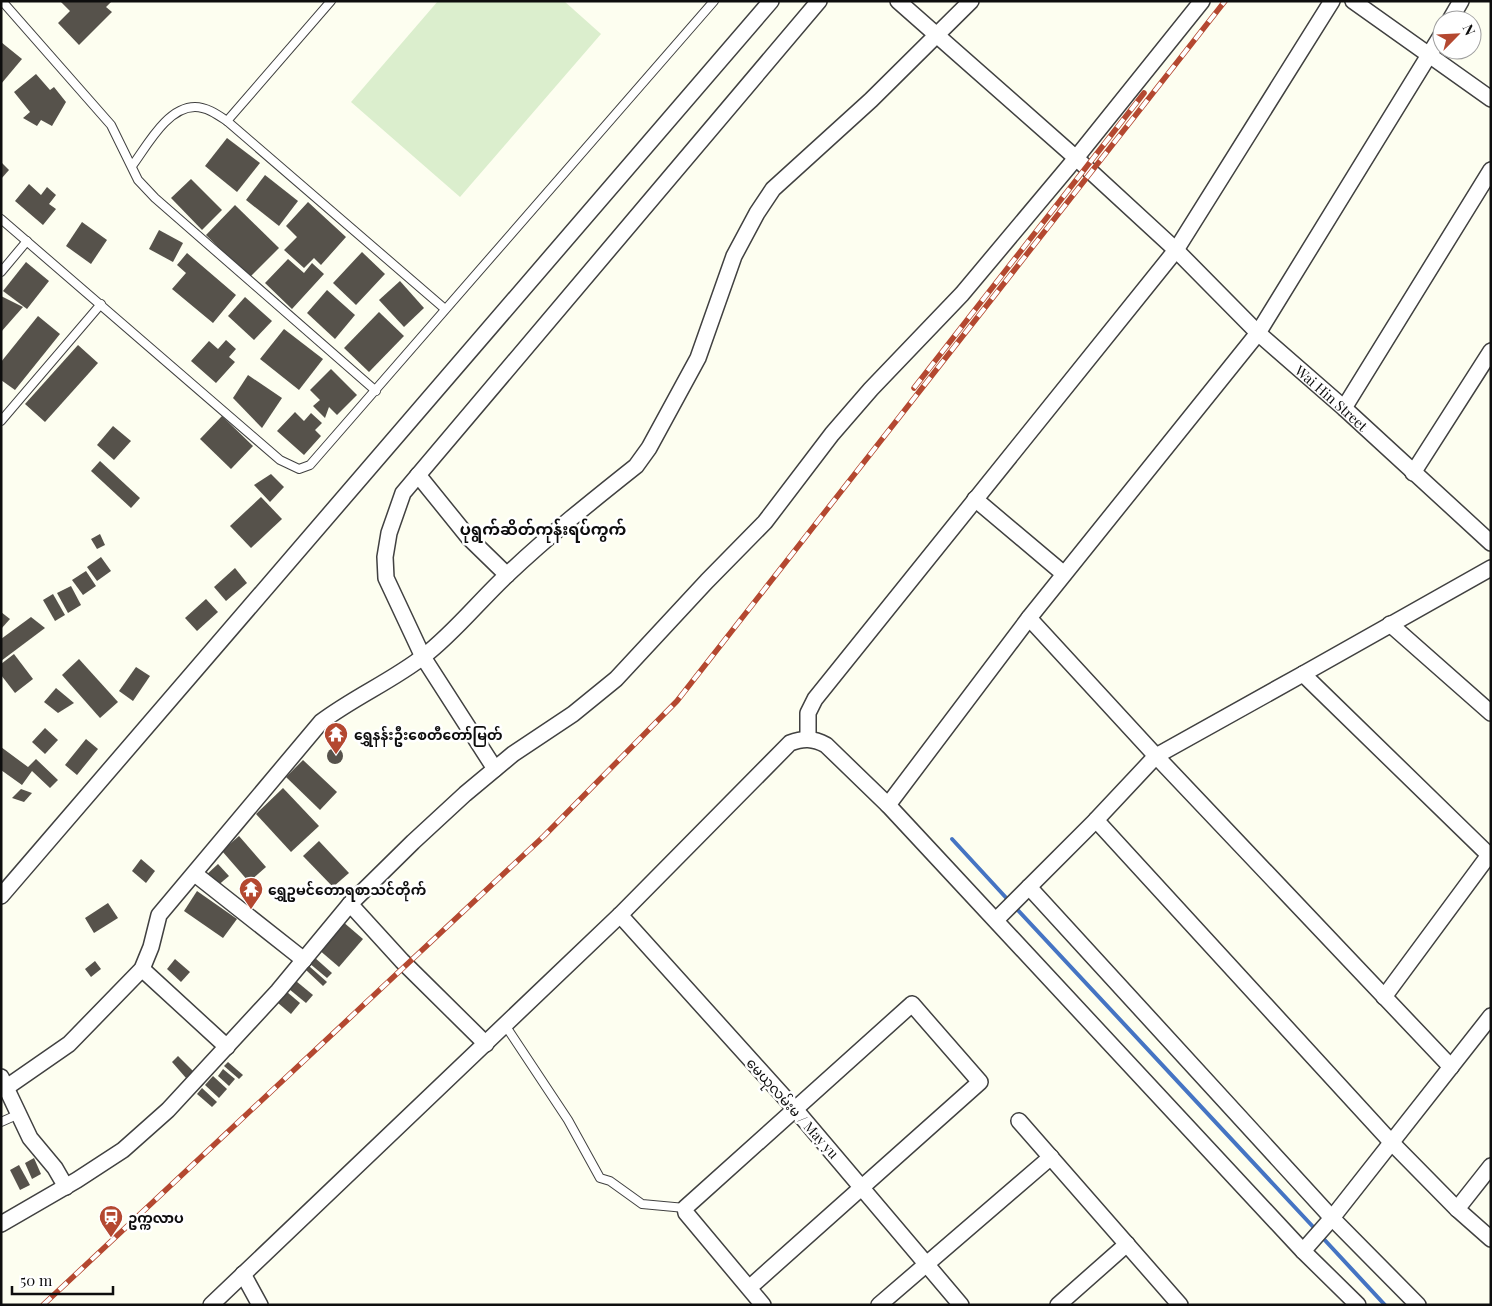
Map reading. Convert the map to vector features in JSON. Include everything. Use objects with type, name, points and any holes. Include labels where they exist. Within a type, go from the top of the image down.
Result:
[{"type":"street","points":[[1,896],[772,1]]},
{"type":"street","points":[[495,769],[423,657],[386,578],[385,557],[394,512],[403,493],[819,1]]},
{"type":"street","name":"Wai Hin Street","points":[[898,1],[1076,158],[1176,250],[1258,333],[1344,408],[1491,543]]},
{"type":"street","points":[[66,1187],[55,1168],[30,1138],[4,1082],[69,1044],[142,969],[151,948],[159,915],[321,722],[345,704],[423,657],[460,626],[507,575],[589,503],[636,466],[649,448],[698,358],[734,256],[757,213],[773,189],[871,100],[971,1]]},
{"type":"street","points":[[1,1224],[66,1187],[123,1150],[168,1110],[227,1047],[304,960],[350,904],[464,794],[513,754],[572,714],[616,679],[706,581],[765,522],[832,434],[871,389],[962,294],[1076,158],[1202,1]]},
{"type":"street","points":[[808,739],[808,713],[815,699],[1176,250],[1332,1]]},
{"type":"street","points":[[1353,1],[1491,99]]},
{"type":"street","points":[[888,805],[1029,618],[1258,333],[1432,51]]},
{"type":"street","points":[[1344,408],[1491,170]]},
{"type":"street","points":[[1413,473],[1491,351]]},
{"type":"street","points":[[418,475],[469,538],[507,575]]},
{"type":"street","points":[[975,499],[1064,574]]},
{"type":"street","points":[[998,918],[1096,820],[1156,756],[1491,568]]},
{"type":"street","points":[[1029,618],[1156,756],[1450,1067]]},
{"type":"street","points":[[1390,624],[1491,713]]},
{"type":"street","points":[[1303,674],[1490,856],[1384,997]]},
{"type":"street","points":[[211,1305],[620,916],[790,743],[808,739],[818,740],[826,745],[888,805],[998,918],[1307,1246],[1358,1305]]},
{"type":"street","points":[[1096,820],[1392,1142],[1457,1210],[1491,1239]]},
{"type":"street","points":[[195,874],[304,960]]},
{"type":"street","points":[[1024,892],[1329,1222],[1418,1305]]},
{"type":"street","points":[[350,904],[406,965],[486,1044]]},
{"type":"street","name":"မေယုလမ်းမ / May yu","points":[[620,916],[862,1186],[961,1305]]},
{"type":"street","points":[[142,969],[227,1047]]},
{"type":"street","points":[[749,1288],[980,1082],[912,1004],[685,1208],[686,1213],[749,1288],[764,1305]]},
{"type":"street","points":[[1307,1246],[1329,1222],[1491,1016]]},
{"type":"street","points":[[1019,1121],[1180,1305]]},
{"type":"street","points":[[879,1305],[1051,1157]]},
{"type":"street","points":[[1457,1210],[1491,1166]]},
{"type":"street","points":[[1058,1305],[1127,1244]]},
{"type":"street","points":[[243,1274],[260,1305]]},
{"type":"lane","points":[[2,1],[111,125],[138,180],[155,198],[376,391]]},
{"type":"lane","points":[[1,219],[280,460],[299,469],[310,465],[376,391],[445,309],[714,1]]},
{"type":"lane","points":[[227,121],[327,3]]},
{"type":"lane","points":[[132,166],[169,117],[183,110],[196,107],[210,110],[227,121],[445,309]]},
{"type":"lane","points":[[1,272],[27,241]]},
{"type":"lane","points":[[1,421],[101,304]]},
{"type":"lane","points":[[505,1025],[568,1120],[600,1178],[610,1182],[642,1204],[685,1208]]},
{"type":"lane","points":[[1,1122],[18,1114]]},
{"type":"green space","points":[[438,1],[564,1],[601,34],[460,197],[351,102]]},
{"type":"building","points":[[60,1],[112,1],[106,7],[112,12],[79,45],[58,23],[70,11]]},
{"type":"building","points":[[1,42],[22,59],[1,84]]},
{"type":"building","points":[[36,74],[50,90],[54,87],[66,102],[52,126],[41,120],[37,126],[23,118],[30,112],[14,92]]},
{"type":"building","points":[[227,138],[260,163],[237,192],[205,166]]},
{"type":"building","points":[[1,162],[9,170],[1,179]]},
{"type":"building","points":[[265,175],[298,201],[279,226],[246,200]]},
{"type":"building","points":[[191,179],[222,210],[202,230],[171,198]]},
{"type":"building","points":[[29,184],[41,195],[47,187],[56,195],[49,204],[56,209],[43,225],[15,201]]},
{"type":"building","points":[[308,202],[346,237],[321,265],[314,258],[304,268],[284,250],[297,237],[286,226]]},
{"type":"building","points":[[235,205],[279,248],[249,278],[206,235]]},
{"type":"building","points":[[82,222],[107,240],[91,264],[66,246]]},
{"type":"building","points":[[159,230],[183,243],[173,262],[149,249]]},
{"type":"building","points":[[362,252],[385,274],[356,305],[333,283]]},
{"type":"building","points":[[187,253],[236,295],[213,323],[172,289],[186,273],[177,265]]},
{"type":"building","points":[[288,259],[304,273],[312,263],[324,274],[292,309],[265,283]]},
{"type":"building","points":[[26,262],[49,281],[27,309],[3,291]]},
{"type":"building","points":[[400,281],[424,308],[404,327],[379,300]]},
{"type":"building","points":[[327,290],[355,315],[335,339],[307,313]]},
{"type":"building","points":[[1,296],[23,307],[1,332]]},
{"type":"building","points":[[245,297],[272,321],[254,340],[228,316]]},
{"type":"building","points":[[379,312],[404,336],[369,372],[344,348]]},
{"type":"building","points":[[38,316],[60,334],[15,390],[1,380],[1,362]]},
{"type":"building","points":[[284,329],[323,359],[299,390],[260,359]]},
{"type":"building","points":[[226,340],[236,349],[229,357],[235,362],[216,383],[191,361],[209,341],[218,349]]},
{"type":"building","points":[[78,345],[98,363],[45,422],[25,404]]},
{"type":"building","points":[[331,369],[357,395],[337,415],[329,407],[325,418],[313,406],[320,400],[310,390]]},
{"type":"building","points":[[248,375],[282,398],[262,428],[233,398]]},
{"type":"building","points":[[295,412],[304,421],[311,413],[322,423],[315,430],[321,436],[304,455],[277,431]]},
{"type":"building","points":[[222,416],[253,446],[231,469],[200,439]]},
{"type":"building","points":[[113,426],[131,441],[114,460],[97,445]]},
{"type":"building","points":[[100,461],[140,498],[131,508],[91,471]]},
{"type":"building","points":[[271,474],[284,487],[270,502],[254,485]]},
{"type":"building","points":[[261,497],[282,519],[251,548],[230,526]]},
{"type":"building","points":[[100,534],[105,545],[97,549],[91,539]]},
{"type":"building","points":[[101,557],[111,571],[97,581],[87,567]]},
{"type":"building","points":[[235,568],[247,583],[226,601],[214,587]]},
{"type":"building","points":[[86,571],[96,586],[83,595],[72,580]]},
{"type":"building","points":[[71,586],[81,605],[68,613],[57,593]]},
{"type":"building","points":[[53,594],[65,615],[55,621],[43,600]]},
{"type":"building","points":[[206,599],[218,612],[197,631],[185,618]]},
{"type":"building","points":[[1,612],[10,619],[1,629]]},
{"type":"building","points":[[31,617],[45,628],[1,661],[1,639]]},
{"type":"building","points":[[14,654],[33,679],[15,693],[1,675],[1,664]]},
{"type":"building","points":[[79,659],[118,702],[100,718],[62,675]]},
{"type":"building","points":[[136,667],[150,676],[133,701],[119,691]]},
{"type":"building","points":[[56,688],[74,703],[58,713],[44,702]]},
{"type":"building","points":[[45,728],[58,740],[45,754],[32,742]]},
{"type":"building","points":[[86,739],[98,749],[77,775],[65,765]]},
{"type":"building","points":[[1,747],[28,767],[36,759],[58,780],[50,788],[32,771],[22,785],[1,770]]},
{"type":"building","points":[[335,748],[343,756],[335,764],[327,756]]},
{"type":"building","points":[[303,760],[337,792],[320,810],[286,777]]},
{"type":"building","points":[[283,788],[319,826],[291,852],[256,814]]},
{"type":"building","points":[[21,789],[32,793],[24,802],[12,798]]},
{"type":"building","points":[[239,836],[266,867],[249,882],[222,851]]},
{"type":"building","points":[[319,841],[349,873],[333,887],[303,856]]},
{"type":"building","points":[[141,859],[155,871],[146,883],[132,871]]},
{"type":"building","points":[[218,864],[229,876],[216,887],[205,876]]},
{"type":"building","points":[[197,891],[237,919],[223,938],[184,911]]},
{"type":"building","points":[[108,903],[118,918],[94,933],[85,918]]},
{"type":"building","points":[[342,921],[363,939],[339,967],[318,949]]},
{"type":"building","points":[[314,957],[332,973],[327,978],[309,963]]},
{"type":"building","points":[[175,959],[190,972],[181,982],[167,969]]},
{"type":"building","points":[[95,961],[101,969],[91,977],[85,969]]},
{"type":"building","points":[[309,966],[327,982],[323,986],[306,970]]},
{"type":"building","points":[[296,981],[313,995],[306,1003],[289,989]]},
{"type":"building","points":[[287,992],[300,1003],[291,1014],[278,1003]]},
{"type":"building","points":[[178,1056],[193,1071],[186,1078],[172,1062]]},
{"type":"building","points":[[228,1062],[243,1075],[239,1079],[224,1066]]},
{"type":"building","points":[[223,1069],[235,1079],[229,1086],[218,1076]]},
{"type":"building","points":[[213,1076],[227,1089],[219,1098],[205,1085]]},
{"type":"building","points":[[202,1088],[217,1102],[212,1107],[197,1094]]},
{"type":"building","points":[[34,1158],[41,1174],[32,1179],[25,1163]]},
{"type":"building","points":[[19,1165],[30,1185],[20,1190],[10,1170]]},
{"type":"waterway","points":[[952,839],[1010,902]]},
{"type":"waterway","points":[[1015,907],[1317,1231]]},
{"type":"waterway","points":[[1321,1236],[1385,1305]]},
{"type":"railway","points":[[43,1305],[544,836],[677,701],[1225,1]]},
{"type":"railway","points":[[914,388],[1144,93]]},
{"type":"place","name":"ရွှေနန်းဦးစေတီတော်မြတ်","points":[[336,755]]},
{"type":"place","name":"ရွှေဥမင်တောရစာသင်တိုက်","points":[[251,910]]},
{"type":"place","name":"ဥက္ကလာပ","points":[[111,1238]]},
{"type":"district","name":"ပုရွက်ဆိတ်ကုန်းရပ်ကွက်","points":[[543,528]]}]
